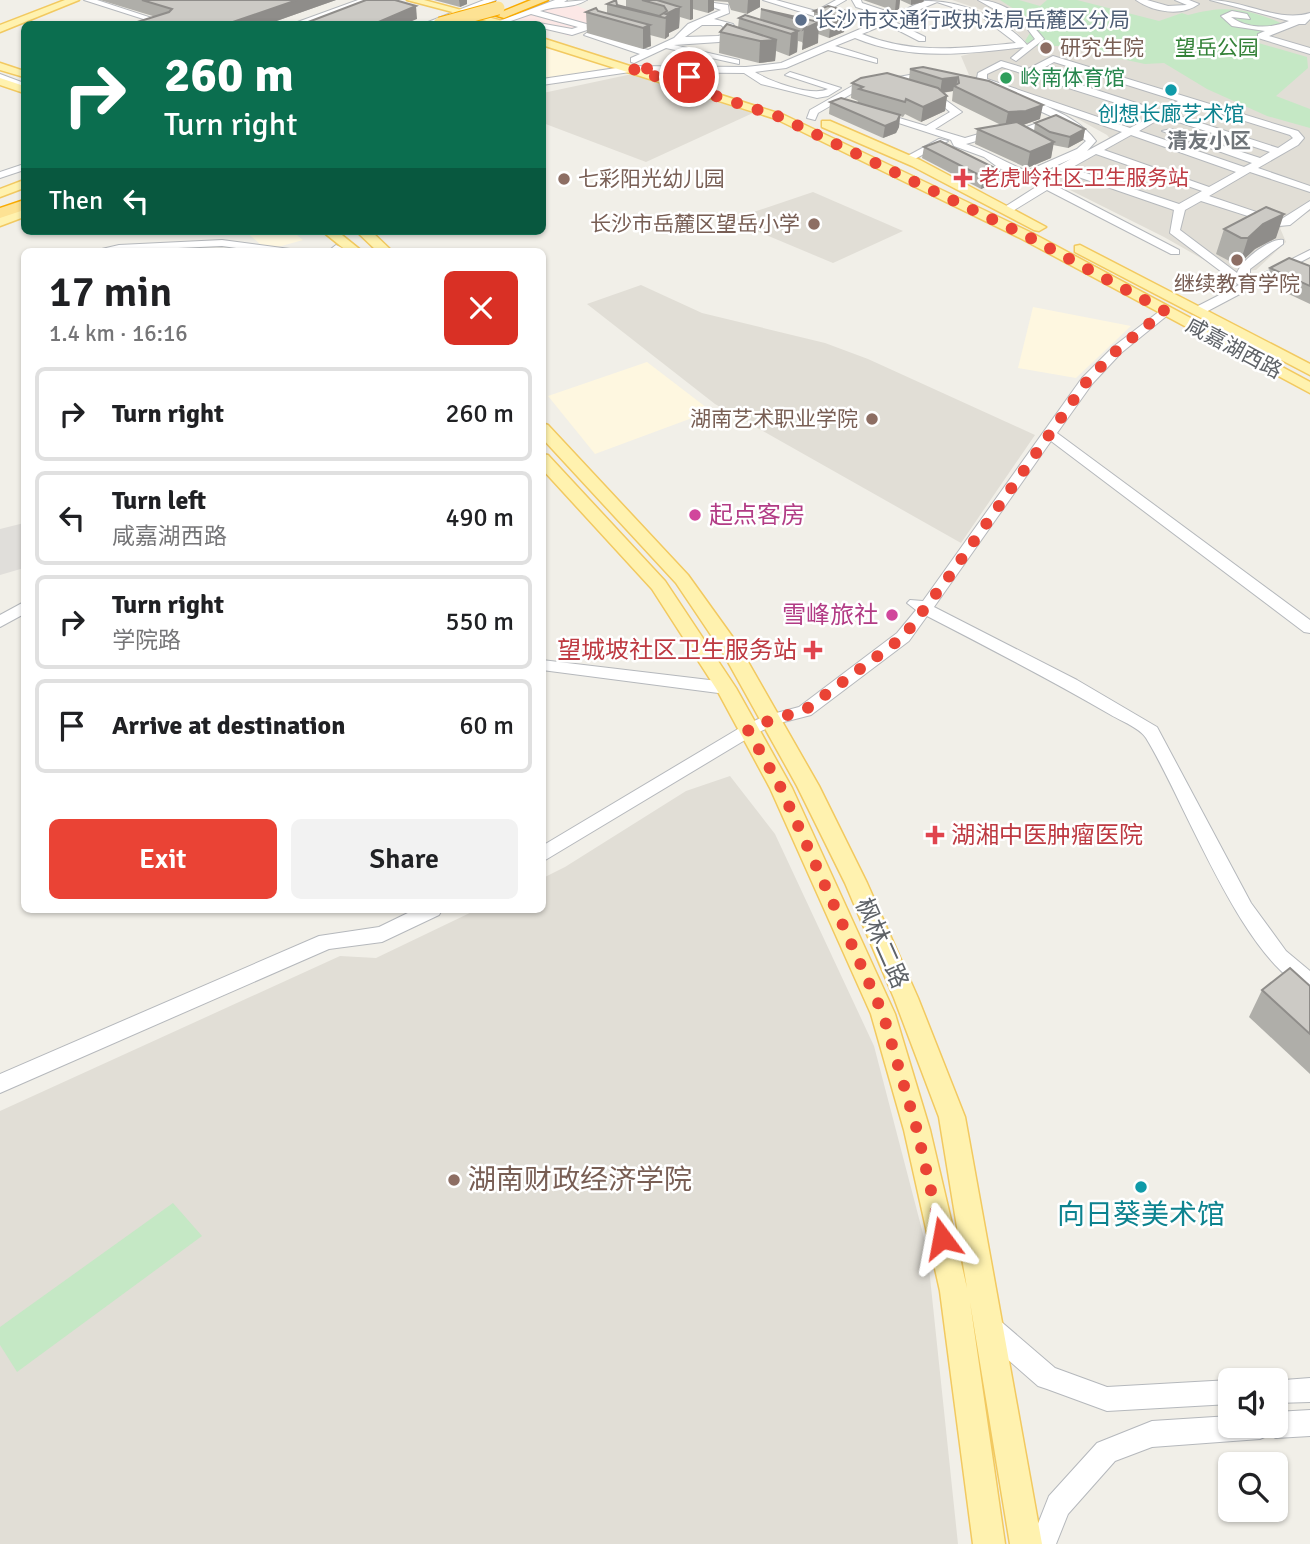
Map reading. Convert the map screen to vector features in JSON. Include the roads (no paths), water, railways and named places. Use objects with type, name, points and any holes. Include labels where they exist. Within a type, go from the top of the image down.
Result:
[{"type":"highway","points":[[465,21],[498,17],[537,3]]},
{"type":"highway","points":[[456,17],[498,17]]},
{"type":"highway","points":[[0,204],[21,197]]},
{"type":"highway","points":[[0,213],[21,210]]},
{"type":"main road","points":[[0,27],[66,0]]},
{"type":"main road","points":[[0,27],[74,0]]},
{"type":"main road","points":[[404,0],[456,17],[498,17]]},
{"type":"main road","points":[[412,0],[456,17]]},
{"type":"main road","name":"咸嘉湖西路","points":[[546,35],[780,117],[1027,236],[1310,388]]},
{"type":"main road","name":"咸嘉湖西路","points":[[546,42],[632,64],[665,61],[812,118],[907,159],[1310,370]]},
{"type":"main road","points":[[0,63],[21,68]]},
{"type":"main road","points":[[0,63],[21,73]]},
{"type":"main road","points":[[0,77],[21,84]]},
{"type":"main road","points":[[0,193],[21,185]]},
{"type":"main road","points":[[0,220],[21,210]]},
{"type":"main road","points":[[319,235],[335,248]]},
{"type":"main road","points":[[335,235],[351,248]]},
{"type":"main road","points":[[351,235],[367,248]]},
{"type":"main road","points":[[367,235],[382,248]]},
{"type":"main road","name":"枫林二路","points":[[546,432],[682,579],[732,651],[856,883],[906,998],[952,1117],[1026,1544]]},
{"type":"main road","name":"枫林二路","points":[[546,463],[659,585],[726,688],[781,788],[887,1027],[917,1130],[954,1292],[989,1544]]},
{"type":"street","points":[[82,0],[146,21]]},
{"type":"street","points":[[88,0],[156,21]]},
{"type":"street","points":[[295,21],[356,0]]},
{"type":"street","points":[[305,21],[366,0]]},
{"type":"street","points":[[537,3],[564,0]]},
{"type":"street","points":[[537,3],[567,5],[583,0]]},
{"type":"street","points":[[546,81],[632,64],[667,45],[695,21],[728,13],[724,7],[697,0]]},
{"type":"street","points":[[767,0],[828,19]]},
{"type":"street","points":[[817,14],[842,0]]},
{"type":"street","points":[[858,0],[855,2],[859,5],[891,19],[922,39]]},
{"type":"street","points":[[665,61],[746,70],[783,66],[833,45],[855,32],[934,0]]},
{"type":"street","points":[[855,32],[884,47],[930,54],[1023,45],[1009,29],[990,16],[939,0]]},
{"type":"street","points":[[982,0],[1030,25],[1040,39],[1007,65]]},
{"type":"street","points":[[1140,0],[1177,10],[1185,10],[1195,4],[1179,0]]},
{"type":"street","points":[[1214,0],[1310,24]]},
{"type":"street","points":[[537,3],[577,11]]},
{"type":"street","points":[[537,3],[587,27],[572,32],[546,26]]},
{"type":"street","points":[[895,3],[905,7]]},
{"type":"street","points":[[784,14],[805,10]]},
{"type":"street","points":[[1310,16],[1261,36],[1310,51]]},
{"type":"street","points":[[678,22],[727,24],[734,28],[734,38]]},
{"type":"street","points":[[1259,26],[1276,30]]},
{"type":"street","points":[[603,29],[615,32]]},
{"type":"street","points":[[675,37],[721,39],[734,38],[748,32]]},
{"type":"street","points":[[588,35],[649,53],[665,61],[694,65]]},
{"type":"street","points":[[654,42],[736,62]]},
{"type":"street","points":[[833,45],[874,61]]},
{"type":"street","points":[[1034,46],[1039,53],[1053,59],[1294,133],[1306,148]]},
{"type":"street","points":[[832,62],[850,53]]},
{"type":"street","points":[[1029,72],[1053,59]]},
{"type":"street","points":[[1279,152],[1007,65],[998,65],[983,73],[984,81],[1310,189]]},
{"type":"street","points":[[746,70],[764,82],[817,95],[836,88],[790,75]]},
{"type":"street","points":[[812,118],[813,112],[835,103],[852,89],[921,75],[944,79]]},
{"type":"street","points":[[888,82],[914,91]]},
{"type":"street","points":[[975,86],[1032,103],[1088,135],[1091,141],[1072,155],[1027,175]]},
{"type":"street","points":[[927,95],[940,99],[957,111],[944,121],[931,126],[929,130]]},
{"type":"street","points":[[940,99],[952,95]]},
{"type":"street","points":[[1186,100],[1062,168],[1180,208],[1279,152],[1299,137]]},
{"type":"street","points":[[835,103],[849,105]]},
{"type":"street","points":[[1172,108],[1208,123],[1299,137]]},
{"type":"street","points":[[870,112],[965,141],[989,134],[1026,131],[1060,118]]},
{"type":"street","points":[[1234,114],[1239,126]]},
{"type":"street","points":[[1144,124],[1261,162]]},
{"type":"street","points":[[1205,128],[1222,125]]},
{"type":"street","points":[[1016,131],[1034,144]]},
{"type":"street","points":[[907,159],[956,137]]},
{"type":"street","points":[[956,137],[958,145],[988,155],[1003,166],[1027,175],[1171,250],[1189,242]]},
{"type":"street","points":[[1052,150],[1072,155]]},
{"type":"street","points":[[1095,150],[1279,223],[1286,223],[1310,204]]},
{"type":"street","points":[[0,177],[21,168]]},
{"type":"street","points":[[0,177],[21,174]]},
{"type":"street","points":[[1006,210],[1046,186]]},
{"type":"street","points":[[1180,208],[1174,231],[1246,285]]},
{"type":"street","points":[[1246,285],[1242,275],[1245,267],[1279,242]]},
{"type":"street","points":[[119,248],[222,243],[260,248]]},
{"type":"street","points":[[1198,311],[1310,253]]},
{"type":"street","points":[[546,853],[748,730],[805,710],[903,637],[920,606],[1087,381],[1117,350],[1165,311]]},
{"type":"street","points":[[1050,434],[1310,628]]},
{"type":"street","points":[[920,606],[1071,684],[1150,731],[1244,908],[1279,957],[1310,982]]},
{"type":"street","points":[[0,622],[21,609]]},
{"type":"street","points":[[546,666],[726,688]]},
{"type":"street","points":[[0,1084],[326,942],[382,934],[426,913]]},
{"type":"street","points":[[989,1327],[1047,1377],[1107,1399],[1218,1393]]},
{"type":"street","points":[[1288,1391],[1310,1390]]},
{"type":"street","points":[[1288,1424],[1310,1423]]},
{"type":"street","points":[[1043,1544],[1058,1505],[1106,1452],[1152,1434],[1218,1429]]},
{"type":"place","name":"长沙市交通行政执法局岳麓区分局","points":[[801,20]]},
{"type":"place","name":"研究生院","points":[[1046,48]]},
{"type":"place","name":"岭南体育馆","points":[[1006,78]]},
{"type":"place","name":"创想长廊艺术馆","points":[[1171,90]]},
{"type":"place","name":"老虎岭社区卫生服务站","points":[[963,178]]},
{"type":"place","name":"七彩阳光幼儿园","points":[[564,179]]},
{"type":"place","name":"长沙市岳麓区望岳小学","points":[[814,224]]},
{"type":"place","name":"继续教育学院","points":[[1237,260]]},
{"type":"place","name":"湖南艺术职业学院","points":[[872,419]]},
{"type":"place","name":"起点客房","points":[[695,515]]},
{"type":"place","name":"雪峰旅社","points":[[892,615]]},
{"type":"place","name":"望城坡社区卫生服务站","points":[[813,650]]},
{"type":"place","name":"湖湘中医肿瘤医院","points":[[935,835]]},
{"type":"place","name":"湖南财政经济学院","points":[[454,1180]]},
{"type":"place","name":"向日葵美术馆","points":[[1141,1187]]},
{"type":"district","name":"清友小区","points":[[1209,141]]},
{"type":"park label","name":"望岳公园","points":[[1217,48]]}]
